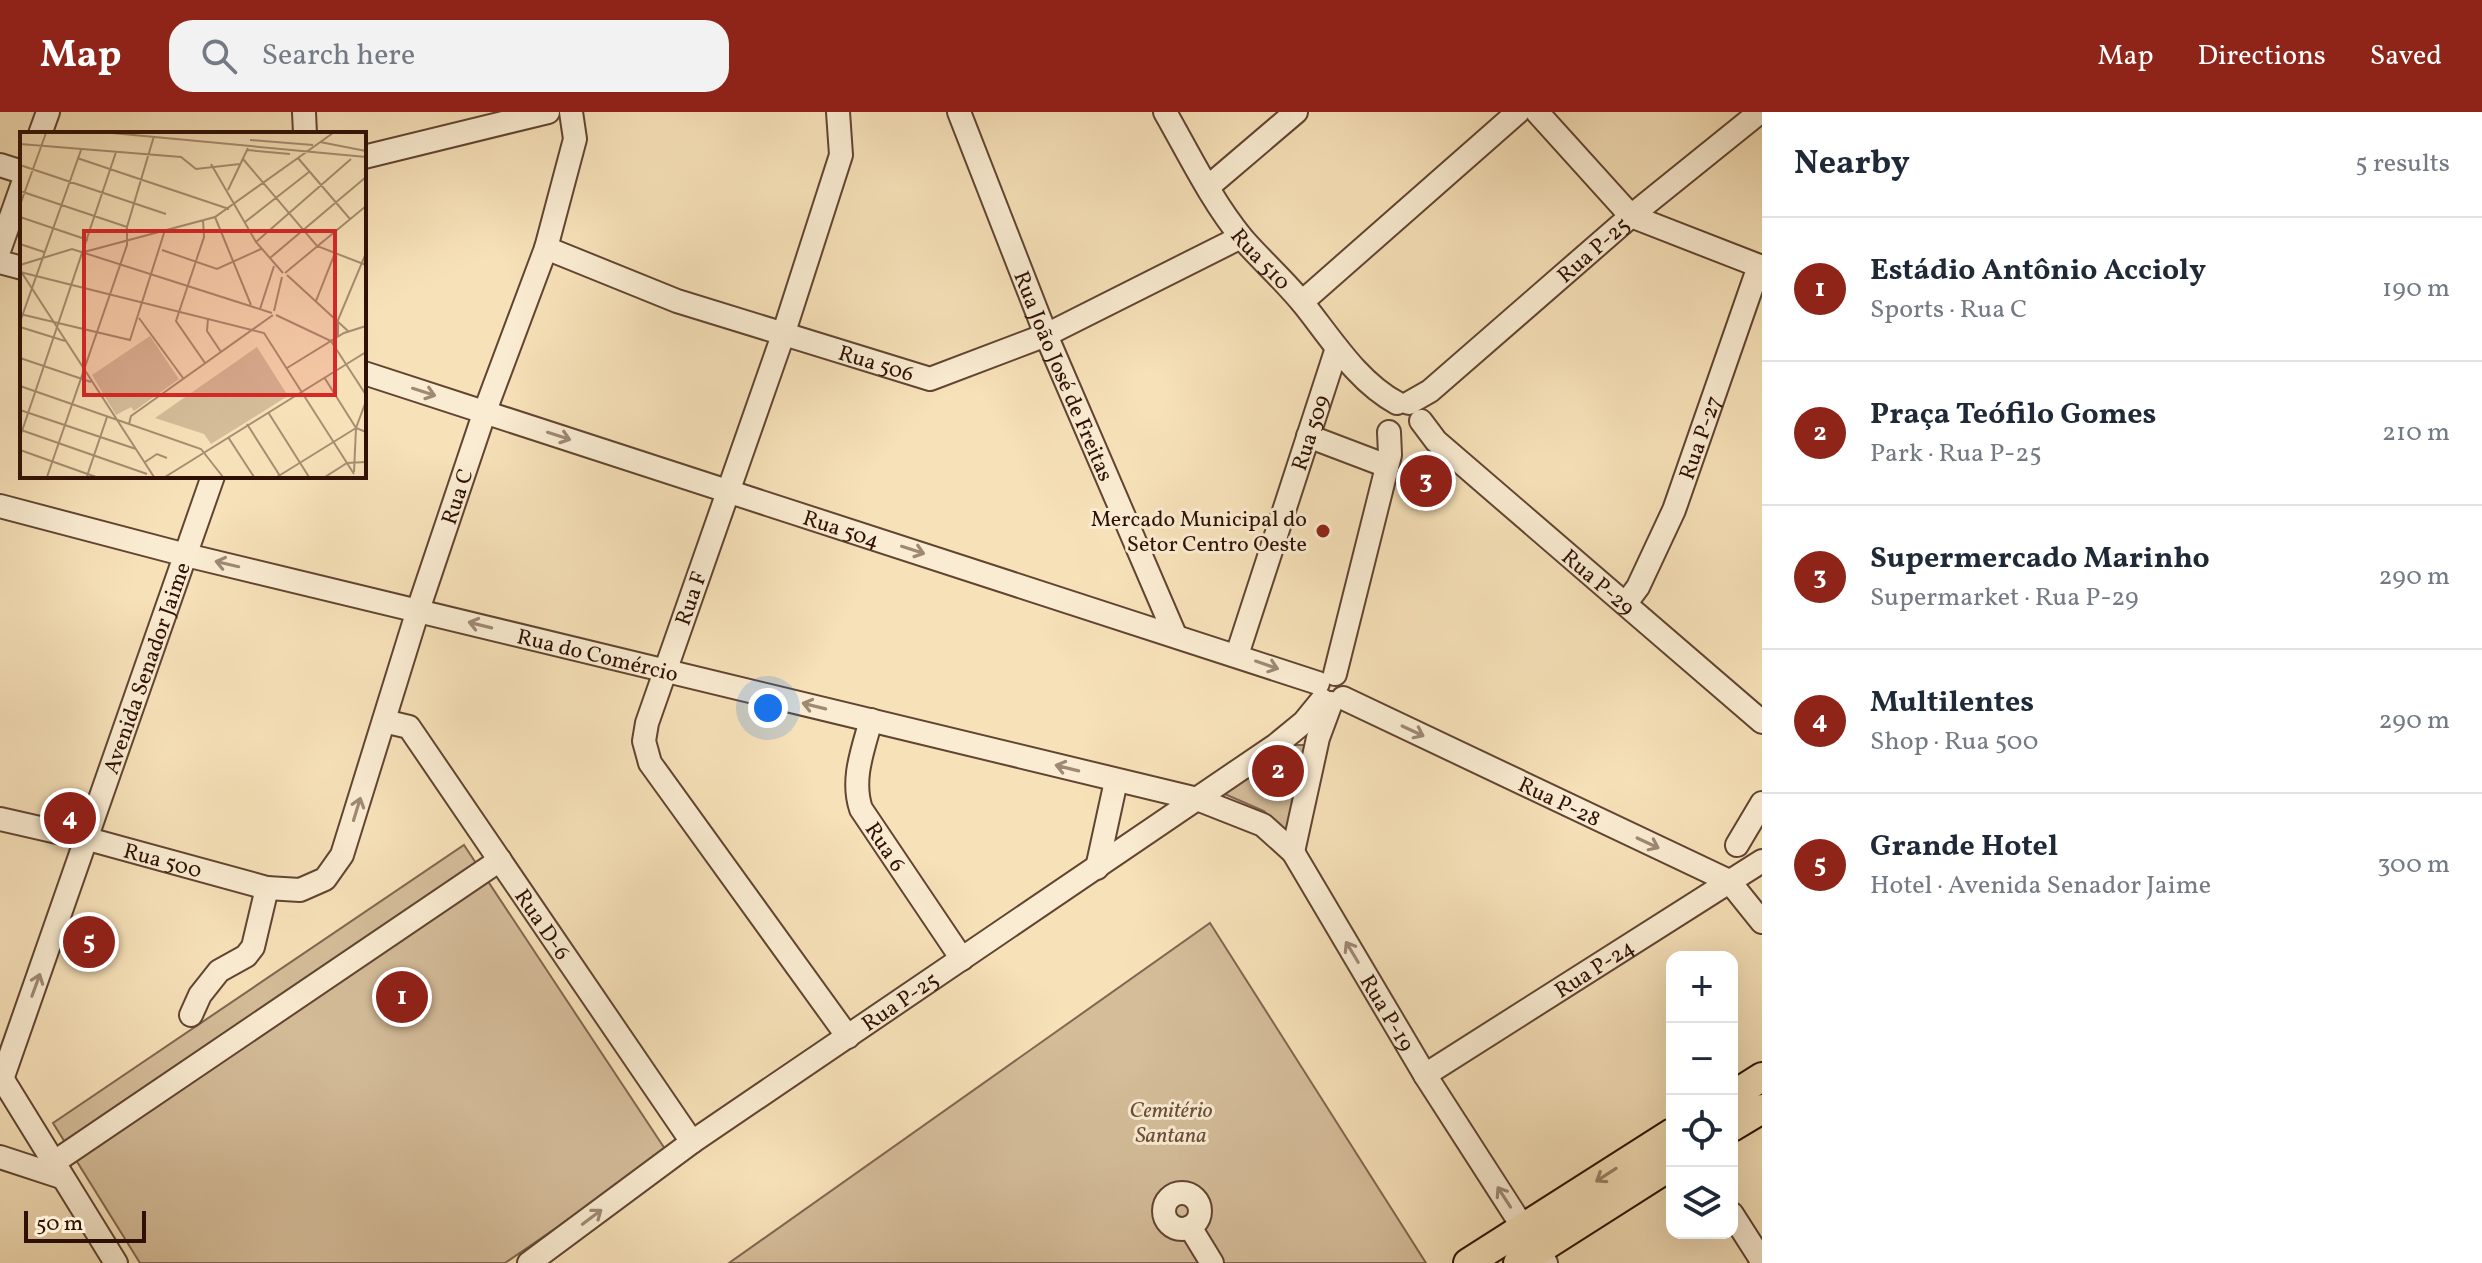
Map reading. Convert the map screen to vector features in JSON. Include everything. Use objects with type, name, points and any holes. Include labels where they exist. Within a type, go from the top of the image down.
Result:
[{"type":"main road","points":[[1734,1095],[1762,1077]]},
{"type":"main road","points":[[1738,1123],[1762,1109]]},
{"type":"main road","points":[[1531,1251],[1666,1138]]},
{"type":"main road","points":[[1468,1263],[1531,1251],[1669,1167]]},
{"type":"street","points":[[41,132],[48,112]]},
{"type":"street","points":[[304,112],[305,132]]},
{"type":"street","points":[[366,157],[548,112]]},
{"type":"street","name":"Rua C","points":[[325,879],[342,855],[418,610],[485,411],[546,248],[575,139],[571,112]]},
{"type":"street","name":"Rua F","points":[[838,112],[841,155],[783,335],[664,670],[644,741],[650,763],[848,1037]]},
{"type":"street","name":"Rua João José de Freitas","points":[[959,112],[1046,335],[1175,635]]},
{"type":"street","name":"Rua 510","points":[[1165,112],[1241,237],[1302,302],[1399,425]]},
{"type":"street","points":[[1208,187],[1296,112]]},
{"type":"street","points":[[1302,302],[1518,112]]},
{"type":"street","points":[[1537,112],[1631,216],[1761,266]]},
{"type":"street","name":"Rua P-25","points":[[1293,852],[1318,738],[1399,425],[1430,391],[1631,216],[1760,112]]},
{"type":"street","points":[[0,165],[20,171]]},
{"type":"street","points":[[0,248],[20,192]]},
{"type":"street","name":"Rua 506","points":[[546,248],[677,301],[930,379],[1046,335],[1241,237]]},
{"type":"street","points":[[0,260],[20,254]]},
{"type":"street","points":[[0,260],[20,267]]},
{"type":"street","name":"Rua P-27","points":[[1626,603],[1638,587],[1674,510],[1761,266]]},
{"type":"street","name":"Rua 509","points":[[1237,655],[1337,348]]},
{"type":"street","name":"Rua 504","points":[[366,374],[1237,655],[1330,692]]},
{"type":"street","points":[[1308,436],[1399,425]]},
{"type":"street","name":"Rua P-29","points":[[1399,425],[1436,441],[1762,722]]},
{"type":"street","name":"Avenida Senador Jaime","points":[[1,1079],[88,839],[212,478]]},
{"type":"street","name":"Rua do Comércio","points":[[0,506],[186,555],[1197,799]]},
{"type":"street","name":"Rua P-25","points":[[529,1263],[692,1142],[1276,745],[1304,722],[1330,692]]},
{"type":"street","name":"Rua P-28","points":[[1330,692],[1729,881],[1762,922]]},
{"type":"street","name":"Rua 6","points":[[871,720],[857,774],[856,793],[861,809],[962,959]]},
{"type":"street","name":"Rua D-6","points":[[384,721],[409,727],[692,1142]]},
{"type":"street","name":"Rua P-25","points":[[1276,745],[1318,738]]},
{"type":"street","points":[[1097,868],[1116,781]]},
{"type":"street","name":"Rua P-19","points":[[1197,799],[1263,825],[1293,852],[1531,1251]]},
{"type":"street","points":[[1737,845],[1762,805]]},
{"type":"street","name":"Rua 500","points":[[0,819],[88,839],[267,888],[300,890],[325,879]]},
{"type":"street","points":[[0,1157],[57,1170],[500,860]]},
{"type":"street","name":"Rua P-24","points":[[1425,1075],[1762,861]]},
{"type":"street","points":[[191,1015],[200,995],[219,971],[246,956],[253,947],[267,888]]},
{"type":"street","points":[[1,1079],[116,1263]]},
{"type":"street","points":[[1738,1223],[1762,1261]]},
{"type":"street","points":[[1190,1227],[1212,1263]]},
{"type":"green space","points":[[1290,745],[1304,745],[1310,750],[1291,830],[1284,831],[1264,811],[1220,792]]},
{"type":"green space","points":[[464,845],[667,1152],[505,1263],[140,1263],[53,1123]]},
{"type":"green space","name":"Cemitério Santana","points":[[1210,923],[1426,1263],[729,1263]]},
{"type":"place","name":"Supermercado Marinho","points":[[1426,481]]},
{"type":"place","name":"Mercado Municipal do Setor Centro Oeste","points":[[1323,531]]},
{"type":"place","name":"Praça Teófilo Gomes","points":[[1278,771]]},
{"type":"place","name":"Multilentes","points":[[70,818]]},
{"type":"place","name":"Grande Hotel","points":[[89,942]]},
{"type":"place","name":"Estádio Antônio Accioly","points":[[402,997]]}]
